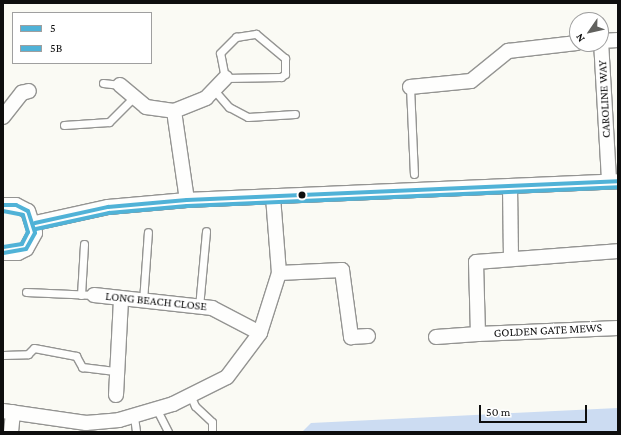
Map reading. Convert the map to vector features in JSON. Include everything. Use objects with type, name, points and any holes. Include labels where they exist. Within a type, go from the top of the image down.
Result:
[{"type":"street","points":[[410,87],[471,81],[508,51],[569,44]]},
{"type":"street","name":"CAROLINE WAY","points":[[602,52],[614,181]]},
{"type":"street","points":[[120,85],[146,107],[174,111],[206,98],[225,78]]},
{"type":"street","points":[[3,117],[22,93],[29,91]]},
{"type":"street","points":[[174,111],[187,200]]},
{"type":"street","points":[[35,223],[108,207],[187,200],[614,181]]},
{"type":"street","points":[[510,186],[511,258],[618,251]]},
{"type":"street","points":[[11,432],[8,412],[86,423],[134,417],[191,397],[227,376],[260,333],[279,273],[273,196]]},
{"type":"street","points":[[3,205],[23,207],[35,223],[32,242],[26,249],[18,253],[3,253]]},
{"type":"street","name":"GOLDEN GATE MEWS","points":[[478,334],[476,262],[511,258]]},
{"type":"street","points":[[279,273],[342,270],[351,337],[368,336]]},
{"type":"street","name":"LONG BEACH CLOSE","points":[[88,295],[212,308],[260,333]]},
{"type":"street","points":[[116,395],[121,298]]},
{"type":"street","name":"GOLDEN GATE MEWS","points":[[436,337],[618,328]]},
{"type":"lane","points":[[256,34],[285,58],[287,69],[281,77],[225,78],[220,52],[236,37],[256,34]]},
{"type":"lane","points":[[103,83],[120,85]]},
{"type":"lane","points":[[410,87],[414,174]]},
{"type":"lane","points":[[214,90],[229,107],[248,117],[296,114]]},
{"type":"lane","points":[[64,125],[109,122],[134,97]]},
{"type":"lane","points":[[199,307],[206,231]]},
{"type":"lane","points":[[143,301],[148,232]]},
{"type":"lane","points":[[26,292],[88,295],[84,244]]},
{"type":"lane","points":[[3,355],[28,354],[34,348],[76,356],[82,367],[117,371]]},
{"type":"lane","points":[[191,397],[195,406],[212,422],[212,432]]},
{"type":"lane","points":[[157,410],[168,432]]},
{"type":"lane","points":[[134,417],[136,432]]},
{"type":"water","points":[[618,408],[618,432],[302,432],[311,423]]},
{"type":"transit line","name":"5","points":[[35,223],[108,207],[187,200],[618,181]]},
{"type":"transit line","name":"5B","points":[[36,229],[109,213],[187,206],[618,187]]},
{"type":"transit line","name":"5","points":[[3,205],[16,205],[28,211],[35,233],[26,249],[3,253]]},
{"type":"transit line","name":"5B","points":[[3,211],[23,215],[28,232],[22,244],[3,247]]}]
